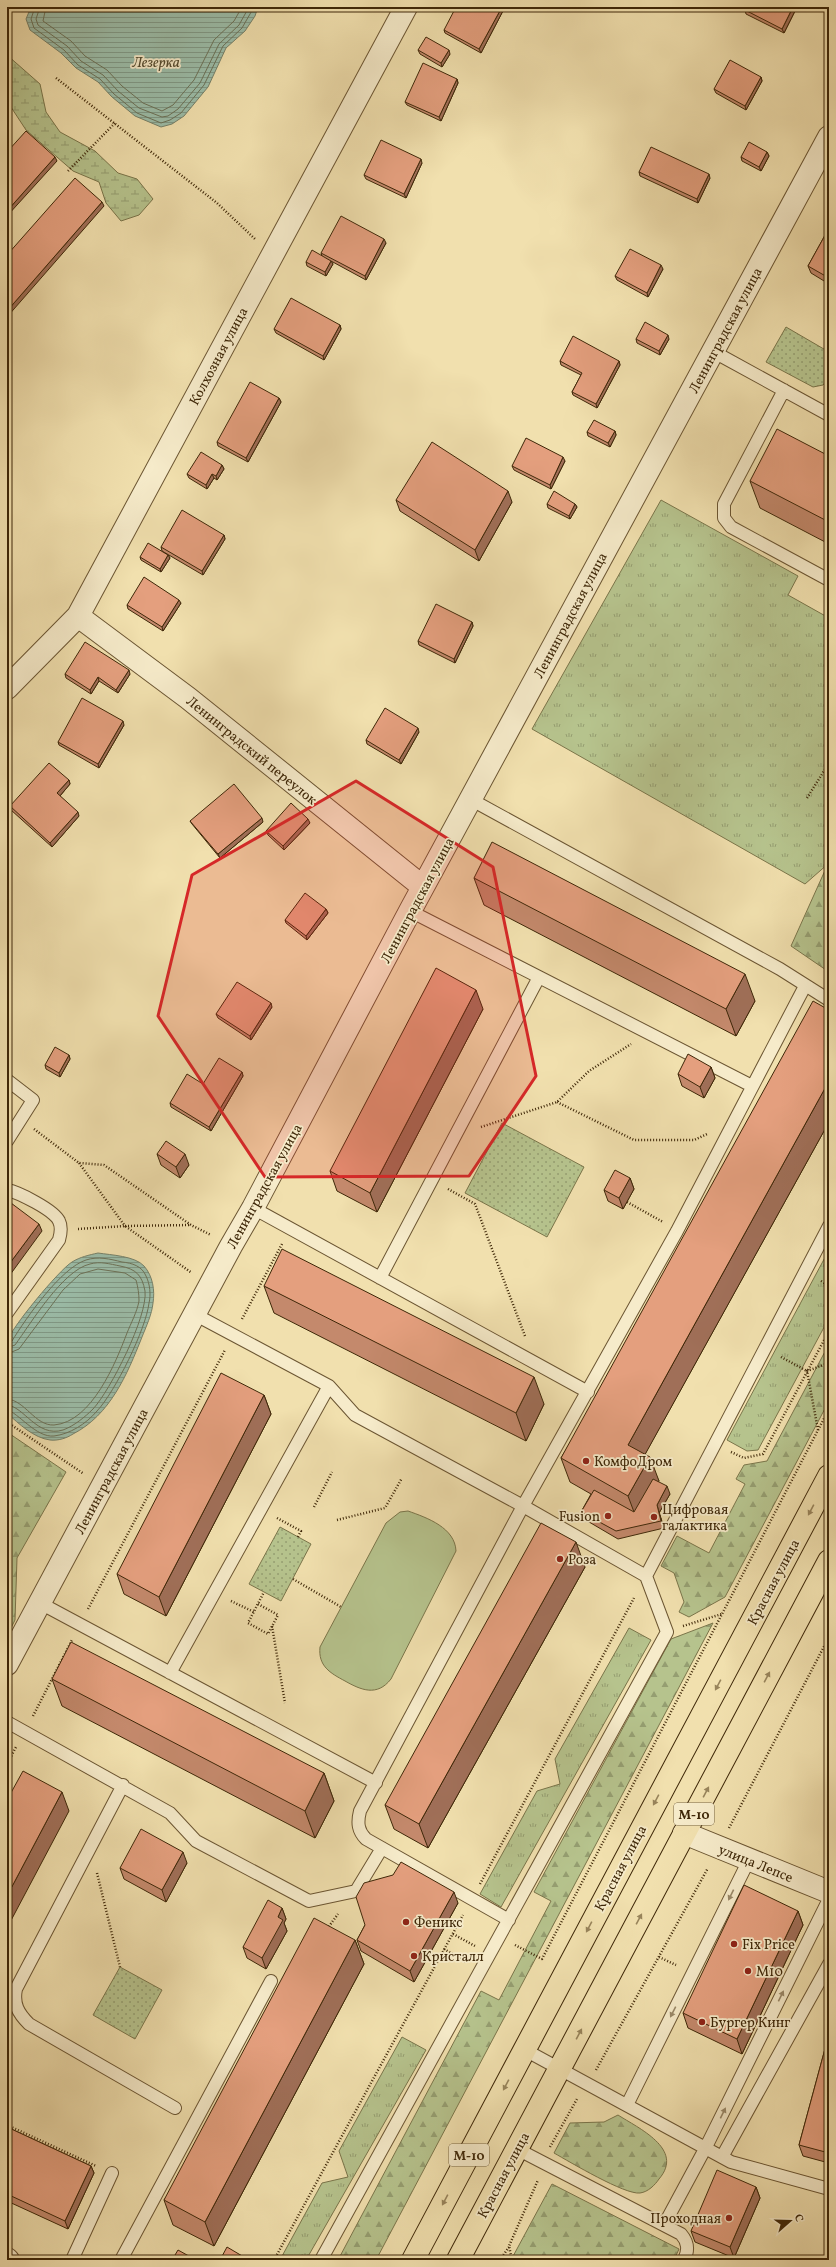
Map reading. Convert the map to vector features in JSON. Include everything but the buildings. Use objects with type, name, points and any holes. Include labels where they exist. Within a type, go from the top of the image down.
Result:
[{"type":"highway","name":"Красная улица","points":[[413,2260],[829,1476]]},
{"type":"highway","name":"Красная улица","points":[[458,2260],[829,1561]]},
{"type":"street","name":"Колхозная улица","points":[[7,688],[78,616],[406,7]]},
{"type":"street","name":"Ленинградская улица","points":[[7,1664],[103,1487],[209,1286],[253,1208],[470,799],[829,138]]},
{"type":"street","name":"Ленинградский переулок","points":[[78,616],[188,698],[423,887]]},
{"type":"street","name":"улица Лепсе","points":[[684,1833],[829,1892]]},
{"type":"lane","points":[[714,352],[829,415]]},
{"type":"lane","points":[[784,390],[724,504],[723,514],[731,527],[829,580]]},
{"type":"lane","points":[[470,799],[780,969],[829,1000]]},
{"type":"lane","points":[[410,911],[752,1086]]},
{"type":"lane","points":[[380,1278],[539,977]]},
{"type":"lane","points":[[509,1920],[382,1848],[361,1834],[358,1820],[360,1811],[523,1506],[588,1392],[677,1230],[805,986]]},
{"type":"lane","points":[[7,1080],[33,1100],[7,1141]]},
{"type":"lane","points":[[7,1190],[43,1207],[59,1220],[62,1230],[60,1240],[7,1313]]},
{"type":"lane","points":[[253,1208],[535,1361],[588,1392]]},
{"type":"lane","points":[[646,1576],[829,1226]]},
{"type":"lane","points":[[194,1314],[329,1386],[355,1415],[523,1506],[646,1576],[667,1632],[500,1937],[320,2260]]},
{"type":"lane","points":[[170,1673],[329,1386]]},
{"type":"lane","points":[[40,1603],[376,1783]]},
{"type":"lane","points":[[7,1722],[123,1785],[170,1813],[196,1841],[309,1901],[356,1891],[382,1848]]},
{"type":"lane","points":[[123,1785],[16,1989],[14,1998],[16,2008],[29,2024],[175,2108]]},
{"type":"lane","points":[[627,2105],[749,1860]]},
{"type":"lane","points":[[664,2225],[706,2148],[829,1899]]},
{"type":"lane","points":[[722,2157],[829,1964]]},
{"type":"lane","points":[[121,2260],[271,1981]]},
{"type":"lane","points":[[525,2050],[731,2162],[829,2189]]},
{"type":"lane","points":[[517,2149],[680,2234],[686,2241],[688,2252],[684,2260]]},
{"type":"lane","points":[[72,2260],[112,2173]]},
{"type":"path","points":[[56,78],[217,203],[272,256]]},
{"type":"path","points":[[68,171],[115,123]]},
{"type":"path","points":[[807,798],[829,763]]},
{"type":"path","points":[[455,1135],[557,1102],[590,1071],[648,1034]]},
{"type":"path","points":[[557,1102],[634,1140],[694,1140],[735,1122]]},
{"type":"path","points":[[21,1119],[79,1163],[125,1226],[209,1286]]},
{"type":"path","points":[[79,1163],[104,1164],[191,1225],[231,1246]]},
{"type":"path","points":[[431,1180],[476,1204],[535,1361]]},
{"type":"path","points":[[627,1202],[677,1230]]},
{"type":"path","points":[[62,1230],[125,1226],[191,1225]]},
{"type":"path","points":[[7,1764],[290,1228]]},
{"type":"path","points":[[744,1458],[763,1454],[829,1331]]},
{"type":"path","points":[[765,1349],[807,1371],[829,1363]]},
{"type":"path","points":[[807,1371],[818,1430]]},
{"type":"path","points":[[500,1937],[542,1959],[829,1409]]},
{"type":"path","points":[[7,1422],[103,1487]]},
{"type":"path","points":[[314,1507],[332,1472]]},
{"type":"path","points":[[337,1520],[385,1508],[402,1478]]},
{"type":"path","points":[[261,1509],[301,1531],[298,1537]]},
{"type":"path","points":[[274,2260],[453,1934],[646,1576]]},
{"type":"path","points":[[293,1579],[341,1607]]},
{"type":"path","points":[[258,1604],[278,1615],[268,1634],[248,1623],[264,1592]]},
{"type":"path","points":[[214,1593],[254,1612]]},
{"type":"path","points":[[667,1632],[722,1614]]},
{"type":"path","points":[[272,1626],[285,1703]]},
{"type":"path","points":[[500,2260],[509,2246],[544,2164],[548,2151],[571,2110],[589,2084],[719,1848],[829,1637]]},
{"type":"path","points":[[91,1847],[120,1967]]},
{"type":"path","points":[[322,1934],[356,1891]]},
{"type":"path","points":[[453,1934],[490,1954]]},
{"type":"path","points":[[444,1949],[481,1970]]},
{"type":"path","points":[[659,1957],[679,1966]]},
{"type":"path","points":[[7,2125],[112,2173]]},
{"type":"path","points":[[509,2246],[512,2260]]},
{"type":"highlighted area","points":[[356,781],[493,867],[536,1076],[469,1176],[265,1177],[158,1016],[192,875]]},
{"type":"green space","points":[[7,55],[40,84],[46,112],[60,132],[95,151],[118,173],[137,179],[153,199],[139,215],[121,221],[106,203],[99,182],[73,171],[26,130],[7,101]]},
{"type":"green space","points":[[786,327],[829,352],[829,378],[823,385],[813,387],[766,362]]},
{"type":"green space","points":[[661,500],[798,576],[788,595],[829,618],[829,863],[805,884],[532,729]]},
{"type":"green space","points":[[827,866],[829,867],[829,972],[791,946]]},
{"type":"green space","points":[[502,1123],[584,1167],[547,1237],[465,1193]]},
{"type":"green space","points":[[829,1250],[829,1318],[758,1450],[747,1451],[727,1440]]},
{"type":"green space","points":[[829,1344],[829,1401],[725,1597],[689,1617],[679,1612],[684,1602],[674,1573],[661,1566],[677,1536],[709,1553],[745,1484],[736,1479],[744,1465],[767,1461]]},
{"type":"green space","points":[[7,1432],[66,1472],[17,1558],[15,1620],[7,1636]]},
{"type":"green space","points":[[408,1511],[432,1521],[446,1530],[451,1536],[456,1551],[391,1679],[386,1685],[375,1690],[363,1689],[330,1672],[323,1664],[321,1659],[320,1647],[386,1523],[400,1512]]},
{"type":"green space","points":[[280,1527],[311,1544],[281,1601],[249,1584]]},
{"type":"green space","points":[[713,1623],[376,2260],[338,2260],[481,1991],[499,2000],[551,1901],[534,1892],[671,1639]]},
{"type":"green space","points":[[629,1628],[651,1640],[501,1907],[480,1894],[537,1791],[560,1784],[555,1759]]},
{"type":"green space","points":[[120,1967],[162,1990],[135,2039],[93,2015]]},
{"type":"green space","points":[[402,2037],[426,2050],[306,2260],[284,2260],[281,2258],[322,2183],[348,2177],[339,2151]]},
{"type":"green space","points":[[618,2115],[647,2133],[656,2141],[663,2149],[666,2158],[666,2168],[659,2179],[651,2188],[640,2193],[622,2189],[610,2184],[554,2153],[570,2123],[604,2122]]},
{"type":"green space","points":[[552,2184],[679,2249],[674,2260],[511,2260]]},
{"type":"water","name":"Лезерка","points":[[31,7],[258,7],[255,16],[245,31],[226,48],[208,87],[184,116],[172,124],[161,127],[135,116],[112,97],[98,82],[76,68],[61,53],[30,30],[26,19]]},
{"type":"water","points":[[98,1253],[129,1258],[144,1266],[153,1284],[154,1298],[151,1312],[130,1366],[116,1393],[107,1405],[86,1426],[71,1435],[56,1440],[44,1439],[27,1430],[7,1413],[7,1342],[25,1313],[66,1267],[78,1259]]},
{"type":"place","name":"КомфоДром","points":[[586,1461]]},
{"type":"place","name":"Fusion","points":[[608,1516]]},
{"type":"place","name":"Цифровая галактика","points":[[654,1517]]},
{"type":"place","name":"Роза","points":[[560,1559]]},
{"type":"place","name":"Феникс","points":[[406,1922]]},
{"type":"place","name":"Fix Price","points":[[734,1944]]},
{"type":"place","name":"Кристалл","points":[[414,1956]]},
{"type":"place","name":"М10","points":[[748,1971]]},
{"type":"place","name":"Бургер Кинг","points":[[702,2022]]},
{"type":"place","name":"Проходная","points":[[729,2218]]}]
